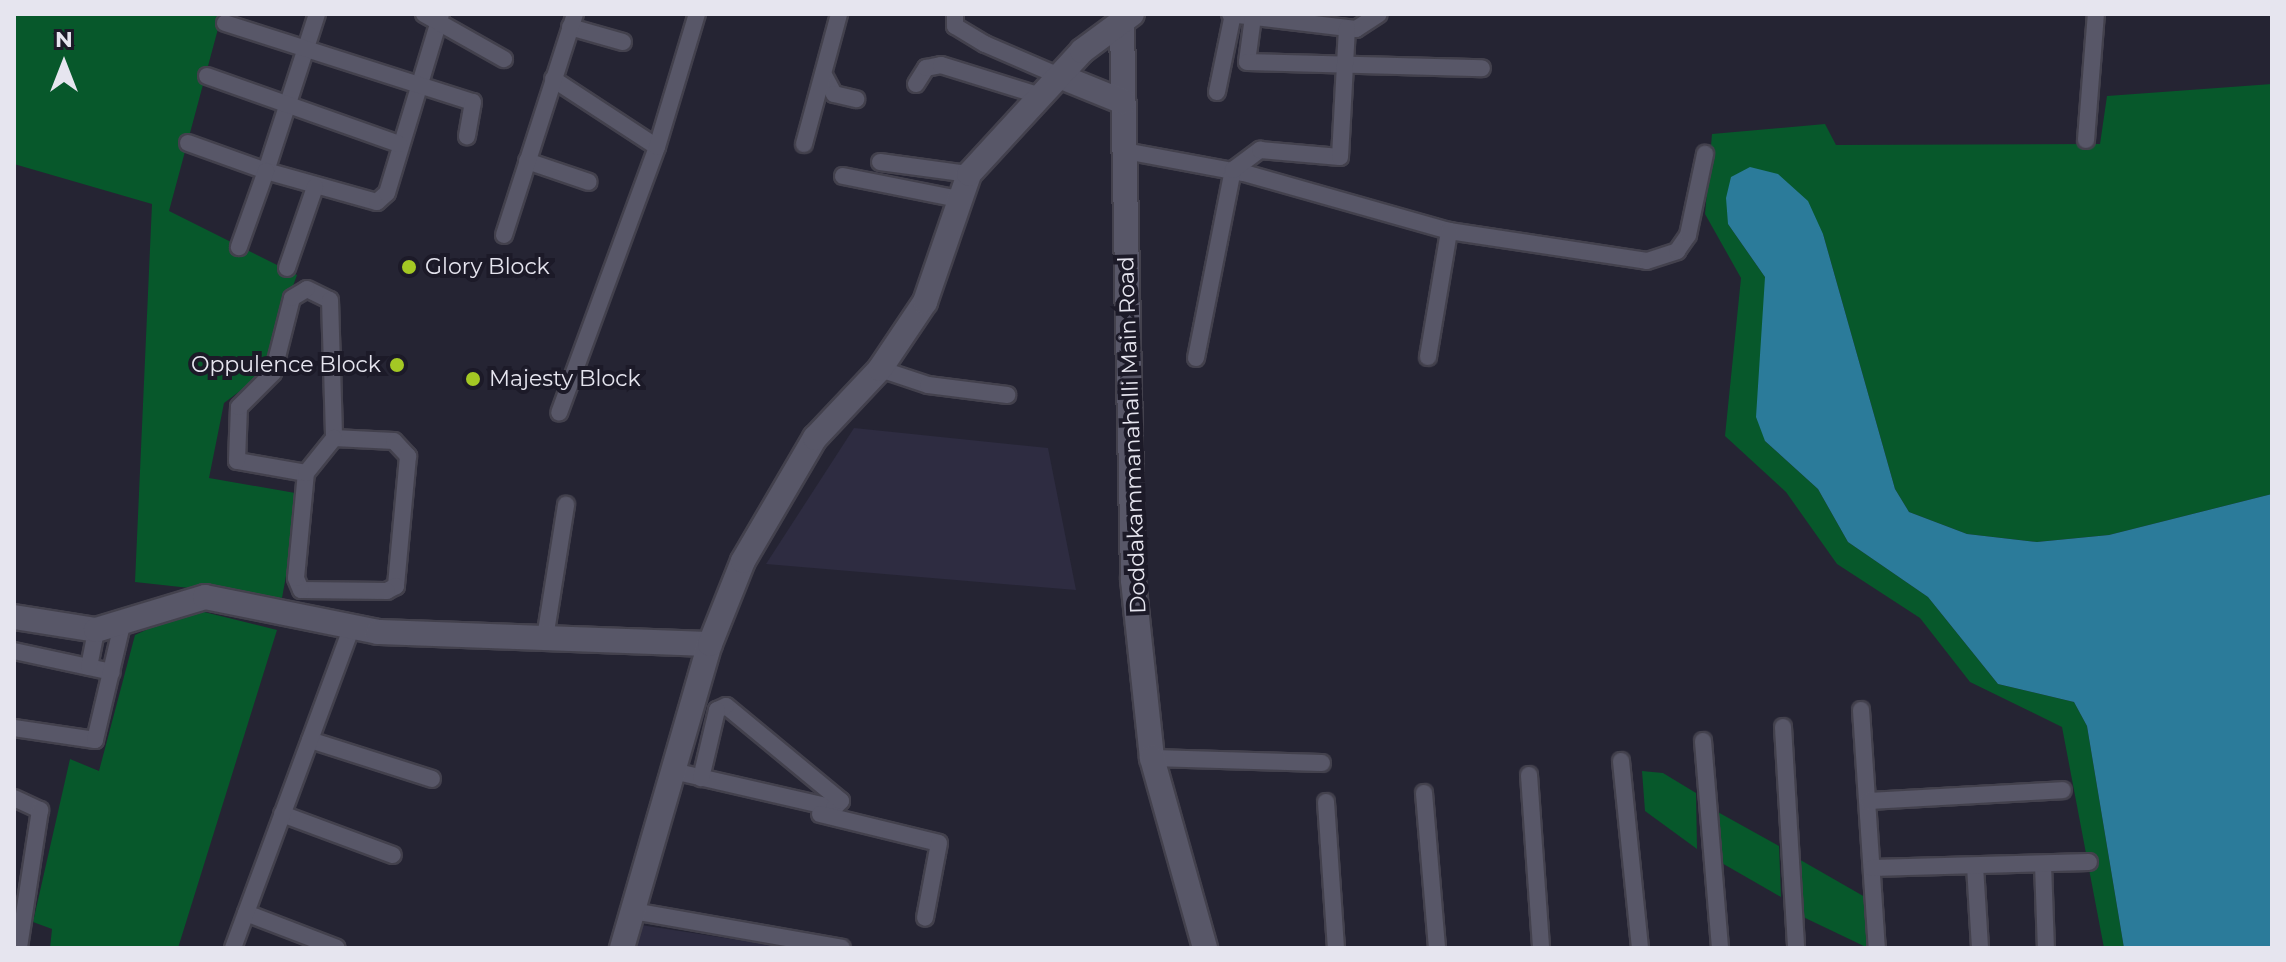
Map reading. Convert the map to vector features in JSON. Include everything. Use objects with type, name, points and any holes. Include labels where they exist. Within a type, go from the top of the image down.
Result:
[{"type":"street","points":[[239,247],[317,14]]},
{"type":"street","points":[[559,413],[657,147],[697,14]]},
{"type":"street","points":[[804,144],[825,77],[839,14]]},
{"type":"street","points":[[955,14],[955,26],[985,44],[1123,102]]},
{"type":"street","points":[[1217,92],[1231,14],[1366,28],[1379,14]]},
{"type":"street","points":[[2086,140],[2096,14]]},
{"type":"street","points":[[188,143],[315,187],[381,201],[418,85],[435,16],[504,59]]},
{"type":"street","points":[[1253,17],[1247,62],[1347,61],[1482,68]]},
{"type":"street","points":[[622,948],[710,644],[743,561],[815,438],[880,369],[925,302],[969,174],[1059,76],[1127,19]]},
{"type":"street","name":"Doddakammanahalli Main Road","points":[[1127,19],[1123,102],[1133,580],[1152,758],[1205,948]]},
{"type":"street","points":[[504,235],[572,20],[623,42]]},
{"type":"street","points":[[225,23],[473,102],[467,136]]},
{"type":"street","points":[[1196,358],[1233,170],[1260,150],[1340,157],[1347,28]]},
{"type":"street","points":[[916,84],[926,68],[941,65],[1041,96]]},
{"type":"street","points":[[207,76],[399,144]]},
{"type":"street","points":[[825,77],[834,94],[856,99]]},
{"type":"street","points":[[553,79],[657,147]]},
{"type":"street","points":[[1125,151],[1233,170],[1449,231],[1662,258],[1688,235],[1705,154]]},
{"type":"street","points":[[527,161],[589,182]]},
{"type":"street","points":[[880,162],[969,174]]},
{"type":"street","points":[[843,176],[958,199]]},
{"type":"street","points":[[287,268],[315,187]]},
{"type":"street","points":[[1428,357],[1449,231]]},
{"type":"street","points":[[305,603],[306,473],[334,438],[330,300],[307,289],[292,298],[273,373],[239,407],[237,461],[306,473]]},
{"type":"street","points":[[880,369],[928,385],[1007,395]]},
{"type":"street","points":[[14,617],[96,630],[122,625],[205,597],[305,603],[396,586],[408,456],[394,441],[334,438]]},
{"type":"street","points":[[545,638],[566,505]]},
{"type":"street","points":[[305,603],[352,626],[710,644]]},
{"type":"street","points":[[14,728],[90,743],[112,672],[122,625]]},
{"type":"street","points":[[233,948],[352,626]]},
{"type":"street","points":[[89,667],[96,630]]},
{"type":"street","points":[[14,651],[112,672]]},
{"type":"street","points":[[672,776],[701,778],[834,808],[841,801],[726,706],[717,710],[701,778]]},
{"type":"street","points":[[1861,710],[1877,948]]},
{"type":"street","points":[[1783,727],[1796,948]]},
{"type":"street","points":[[310,740],[432,779]]},
{"type":"street","points":[[1703,741],[1720,948]]},
{"type":"street","points":[[1152,758],[1322,763]]},
{"type":"street","points":[[1621,761],[1640,948]]},
{"type":"street","points":[[1529,775],[1541,948]]},
{"type":"street","points":[[672,776],[934,839],[941,849],[925,918]]},
{"type":"street","points":[[1868,801],[2063,790]]},
{"type":"street","points":[[1424,793],[1437,948]]},
{"type":"street","points":[[14,798],[40,810],[19,948]]},
{"type":"street","points":[[1326,802],[1336,948]]},
{"type":"street","points":[[282,814],[393,855]]},
{"type":"street","points":[[1872,868],[2089,862]]},
{"type":"street","points":[[2043,864],[2046,948]]},
{"type":"street","points":[[1975,866],[1980,948]]},
{"type":"street","points":[[633,911],[842,948]]},
{"type":"street","points":[[246,913],[337,948]]},
{"type":"shaded area","points":[[854,428],[1048,448],[1076,590],[766,564]]},
{"type":"shaded area","points":[[641,925],[790,948],[635,948]]},
{"type":"green space","points":[[14,14],[222,14],[169,211],[297,275],[260,376],[224,403],[209,478],[301,494],[282,598],[135,582],[152,204],[14,164]]},
{"type":"green space","points":[[2272,84],[2272,494],[2109,535],[2037,542],[1967,534],[1909,512],[1895,489],[1823,234],[1728,224],[1765,277],[1765,441],[1818,489],[1848,542],[1928,597],[1998,684],[2074,702],[2087,726],[2124,948],[2104,948],[2062,727],[1970,682],[1920,618],[1837,564],[1786,492],[1725,436],[1741,278],[1705,214],[1712,134],[1825,124],[1836,145],[2100,144],[2107,96]]},
{"type":"green space","points":[[192,609],[277,630],[178,948],[50,948],[52,929],[33,922],[70,759],[99,771],[135,635]]},
{"type":"green space","points":[[1642,771],[1663,773],[1696,793],[1697,849],[1645,811]]},
{"type":"green space","points":[[1716,811],[1779,846],[1781,897],[1720,862]]},
{"type":"green space","points":[[1797,858],[1865,897],[1868,948],[1801,916]]},
{"type":"water","points":[[1750,167],[1778,174],[1808,201],[1823,234],[1895,489],[1909,512],[1967,534],[2037,542],[2109,535],[2272,494],[2272,948],[2124,948],[2087,726],[2074,702],[1998,684],[1928,597],[1848,542],[1818,489],[1765,441],[1756,417],[1765,277],[1728,224],[1726,198],[1731,177]]},
{"type":"place","name":"Glory Block","points":[[409,267]]},
{"type":"place","name":"Oppulence Block","points":[[397,365]]},
{"type":"place","name":"Majesty Block","points":[[473,379]]}]
